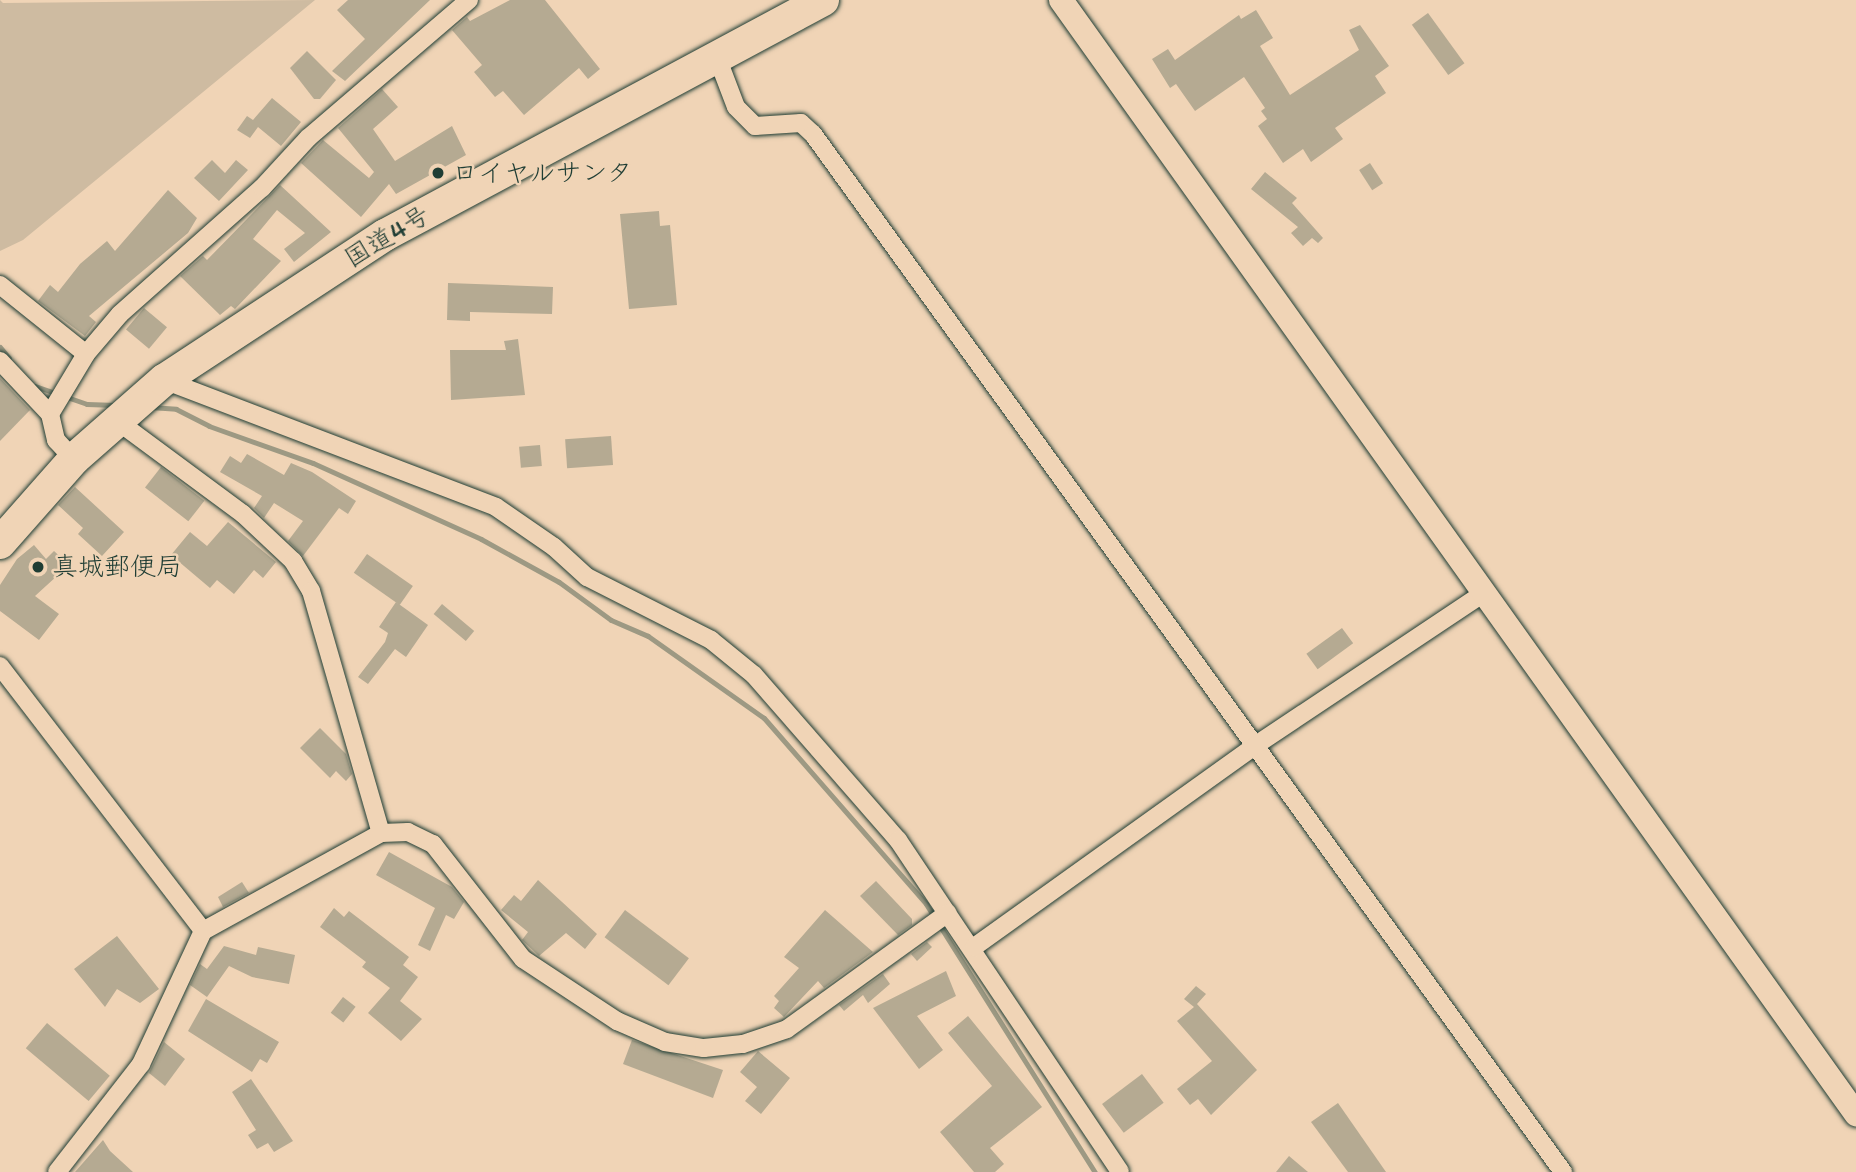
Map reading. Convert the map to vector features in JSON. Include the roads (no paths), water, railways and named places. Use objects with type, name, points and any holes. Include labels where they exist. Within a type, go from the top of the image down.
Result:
[{"type":"highway","name":"国道4号","points":[[0,543],[74,459],[158,385],[385,235],[823,0]]},
{"type":"street","points":[[52,410],[86,354],[120,314],[262,188],[308,138],[469,0]]},
{"type":"street","points":[[1061,0],[1856,1115]]},
{"type":"street","points":[[717,57],[736,107],[755,126],[801,123],[813,134],[1563,1172]]},
{"type":"street","points":[[0,285],[86,354]]},
{"type":"street","points":[[0,361],[52,410],[56,440],[74,459]]},
{"type":"street","points":[[158,385],[496,508],[622,598],[672,617],[711,640],[754,676],[898,840],[940,919],[974,947],[1120,1172]]},
{"type":"street","points":[[119,418],[243,514],[293,561],[311,591],[381,833]]},
{"type":"street","points":[[974,947],[1255,745],[1482,594]]},
{"type":"street","points":[[0,666],[203,931]]},
{"type":"street","points":[[57,1172],[141,1064],[203,931],[381,833],[408,832],[433,844],[523,958],[617,1021],[665,1042],[704,1048],[743,1044],[787,1029],[940,919]]},
{"type":"waterway","points":[[0,347],[9,358]]},
{"type":"waterway","points":[[35,386],[87,404],[116,405]]},
{"type":"waterway","points":[[150,407],[176,409],[209,426],[313,463],[481,539],[559,582],[611,620],[648,636],[764,718],[926,904],[1095,1172]]},
{"type":"place","name":"ロイヤルサンタ","points":[[438,173]]},
{"type":"place","name":"真城郵便局","points":[[38,567]]}]
